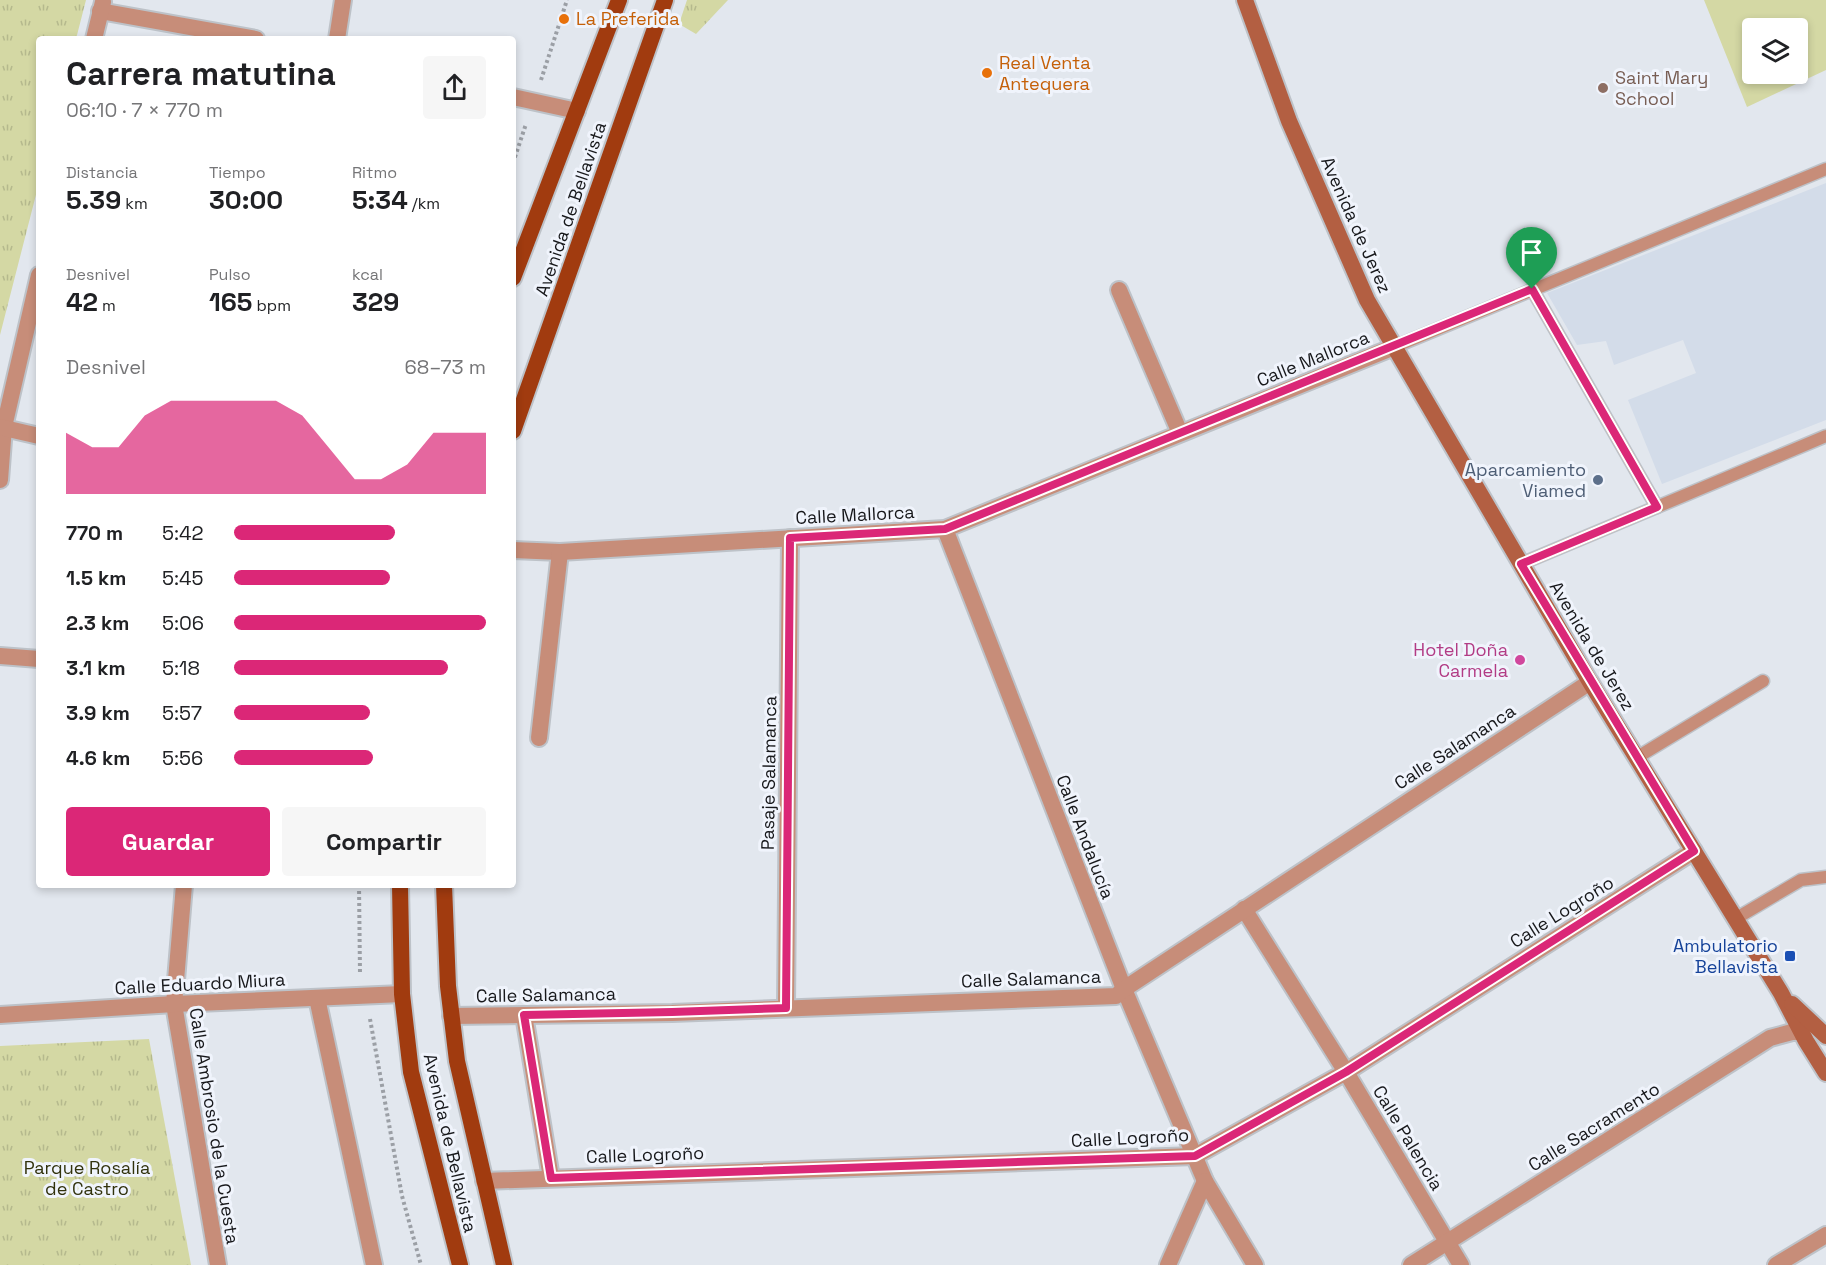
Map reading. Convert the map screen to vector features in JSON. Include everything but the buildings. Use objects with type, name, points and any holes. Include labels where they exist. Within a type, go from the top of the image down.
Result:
[{"type":"main road","name":"Avenida de Bellavista","points":[[516,270],[619,0]]},
{"type":"main road","name":"Avenida de Bellavista","points":[[516,423],[666,0]]},
{"type":"main road","name":"Avenida de Jerez","points":[[1245,0],[1289,121],[1366,300],[1590,682],[1781,993],[1804,1037]]},
{"type":"main road","name":"Avenida de Bellavista","points":[[400,888],[402,994],[411,1072],[460,1265]]},
{"type":"main road","name":"Avenida de Bellavista","points":[[444,888],[448,986],[457,1061],[504,1265]]},
{"type":"main road","points":[[1781,993],[1826,1036]]},
{"type":"main road","points":[[1804,1037],[1826,1073]]},
{"type":"main road","points":[[1804,1037],[1826,1086]]},
{"type":"street","points":[[337,36],[343,0]]},
{"type":"street","points":[[95,36],[102,5],[242,36]]},
{"type":"street","points":[[516,97],[577,111]]},
{"type":"street","points":[[0,480],[2,427],[36,287]]},
{"type":"street","points":[[1119,290],[1180,433]]},
{"type":"street","name":"Calle Mallorca","points":[[516,550],[560,552],[945,529],[1394,347]]},
{"type":"street","points":[[2,427],[36,435]]},
{"type":"street","name":"Calle Andalucía","points":[[945,529],[1124,989],[1204,1181],[1256,1265]]},
{"type":"street","name":"Pasaje Salamanca","points":[[786,1008],[790,538]]},
{"type":"street","points":[[539,738],[560,552]]},
{"type":"street","points":[[0,656],[36,659]]},
{"type":"street","name":"Calle Salamanca","points":[[451,1016],[672,1012],[1116,996],[1244,909],[1590,682]]},
{"type":"street","name":"Calle Logroño","points":[[484,1181],[1195,1156],[1346,1072],[1694,851]]},
{"type":"street","name":"Calle Ambrosio de la Cuesta","points":[[184,888],[174,1004],[218,1265]]},
{"type":"street","name":"Calle Palencia","points":[[1244,909],[1346,1072],[1461,1265]]},
{"type":"street","name":"Calle Eduardo Miura","points":[[0,1015],[174,1004],[402,994]]},
{"type":"street","points":[[317,998],[374,1265]]},
{"type":"street","points":[[524,1015],[551,1178]]},
{"type":"street","name":"Calle Sacramento","points":[[1411,1265],[1770,1038],[1792,1032],[1804,1037]]},
{"type":"street","points":[[1168,1265],[1204,1181]]},
{"type":"street","points":[[1776,1265],[1826,1235]]},
{"type":"lane","points":[[1394,347],[1826,169]]},
{"type":"lane","points":[[1532,289],[1657,507]]},
{"type":"lane","points":[[1521,564],[1826,436]]},
{"type":"lane","points":[[1636,758],[1763,681]]},
{"type":"lane","points":[[1735,920],[1801,880],[1826,877]]},
{"type":"path","points":[[540,82],[567,0]]},
{"type":"path","points":[[516,155],[528,119]]},
{"type":"path","points":[[359,888],[361,976]]},
{"type":"path","points":[[369,1017],[402,1196],[421,1265]]},
{"type":"shaded area","points":[[1826,183],[1826,420],[1662,484],[1628,400],[1696,373],[1683,340],[1614,365],[1606,341],[1577,345],[1547,293]]},
{"type":"green space","points":[[0,0],[86,0],[77,36],[36,36],[36,195],[0,335]]},
{"type":"green space","points":[[687,0],[728,0],[696,34],[679,24]]},
{"type":"green space","points":[[1704,0],[1826,0],[1826,70],[1808,78],[1808,18],[1742,18],[1742,84],[1796,84],[1747,107]]},
{"type":"green space","name":"Parque Rosalía de Castro","points":[[149,1039],[191,1265],[0,1265],[0,1046]]},
{"type":"place","name":"La Preferida","points":[[564,19]]},
{"type":"place","name":"Real Venta Antequera","points":[[987,73]]},
{"type":"place","name":"Saint Mary School","points":[[1603,88]]},
{"type":"place","name":"Aparcamiento Viamed","points":[[1598,480]]},
{"type":"place","name":"Hotel Doña Carmela","points":[[1520,660]]},
{"type":"place","name":"Ambulatorio Bellavista","points":[[1790,956]]},
{"type":"route","points":[[1532,289],[1657,507],[1521,564],[1590,682],[1694,851],[1346,1072],[1195,1156],[551,1178],[524,1015],[786,1008],[790,538],[945,529],[1532,289]]}]
